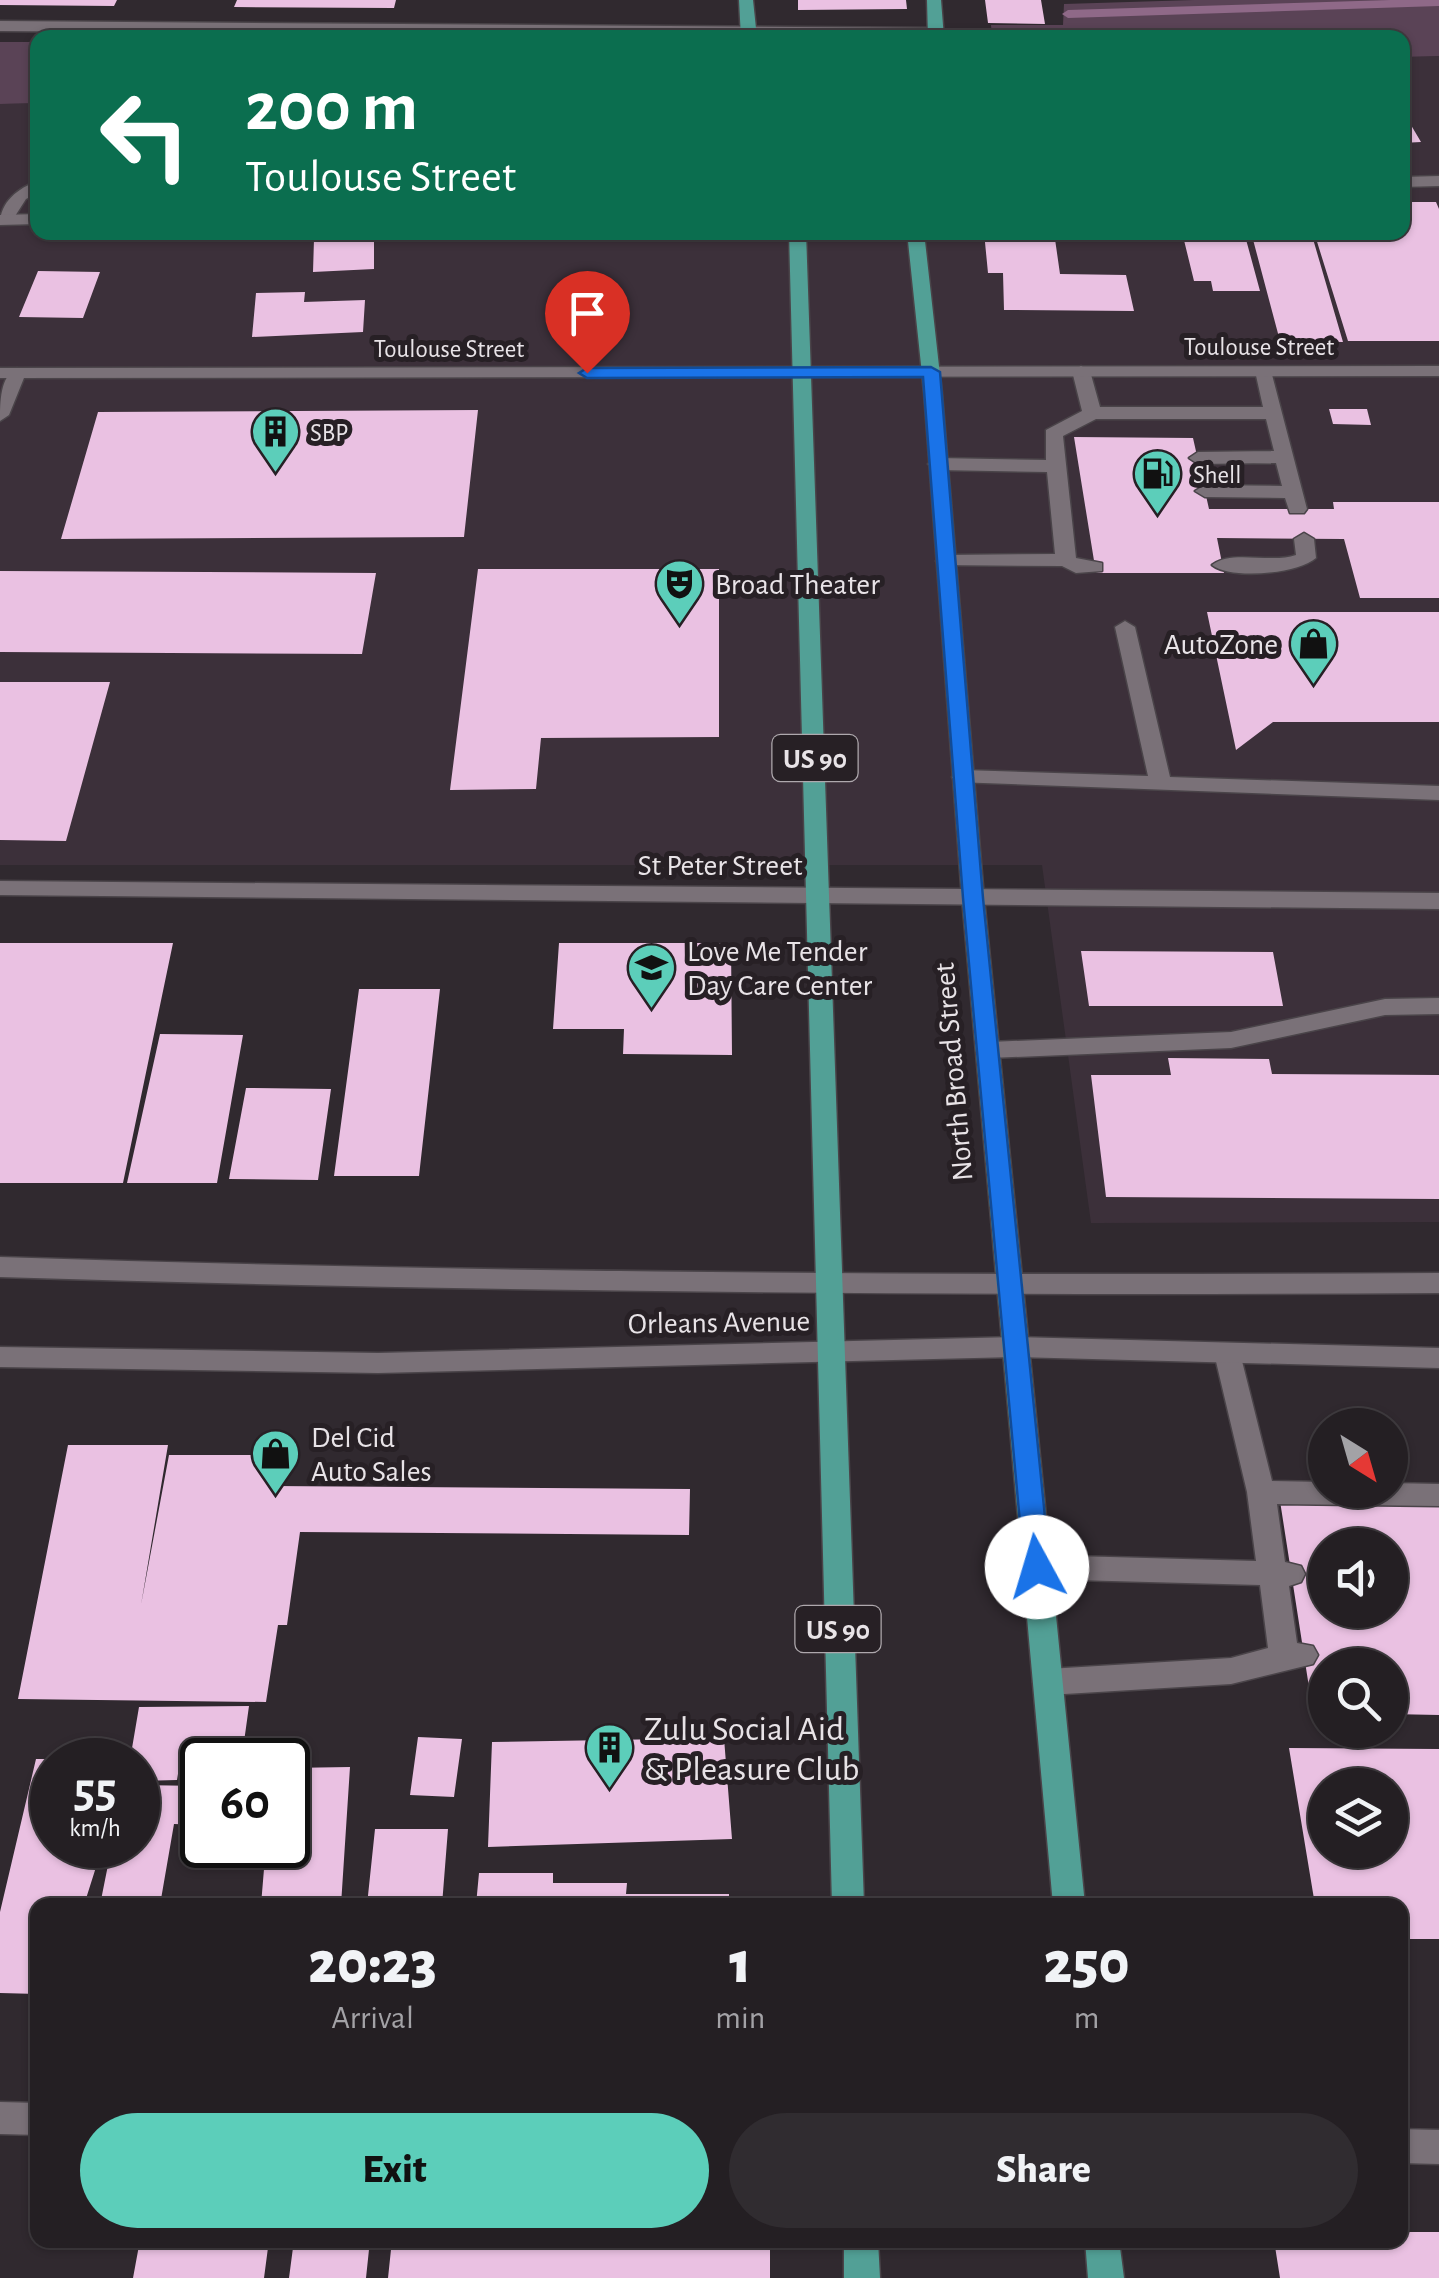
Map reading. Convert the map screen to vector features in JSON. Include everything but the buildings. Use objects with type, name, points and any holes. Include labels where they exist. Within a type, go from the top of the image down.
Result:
[{"type":"main road","points":[[746,0],[749,30]]},
{"type":"main road","points":[[934,0],[936,30]]},
{"type":"main road","name":"US 90","points":[[797,240],[820,896],[828,1353],[848,1898]]},
{"type":"main road","name":"North Broad Street","points":[[916,240],[931,372],[973,898],[1069,1898]]},
{"type":"main road","points":[[861,2248],[862,2278]]},
{"type":"main road","points":[[1103,2248],[1106,2278]]},
{"type":"street","points":[[0,26],[333,30]]},
{"type":"street","points":[[1410,182],[1439,181]]},
{"type":"street","points":[[2,220],[20,196],[30,190]]},
{"type":"street","points":[[2,220],[30,220]]},
{"type":"street","name":"Toulouse Street","points":[[8,373],[1439,370]]},
{"type":"street","points":[[1081,371],[1092,413]]},
{"type":"street","points":[[1205,490],[1295,500],[1264,371]]},
{"type":"street","points":[[0,416],[8,373]]},
{"type":"street","points":[[1066,560],[1053,434],[1092,413],[1274,413]]},
{"type":"street","points":[[938,464],[1056,461],[1077,456]]},
{"type":"street","points":[[1198,458],[1284,457]]},
{"type":"street","points":[[1060,492],[1082,492]]},
{"type":"street","points":[[1222,566],[1284,566],[1306,558],[1304,539]]},
{"type":"street","points":[[946,560],[1066,560],[1076,567],[1095,567]]},
{"type":"street","points":[[1125,627],[1161,784]]},
{"type":"street","points":[[963,777],[1439,794]]},
{"type":"street","name":"St Peter Street","points":[[0,888],[1439,901]]},
{"type":"street","points":[[990,1050],[1230,1040],[1385,1007],[1439,1006]]},
{"type":"street","name":"Orleans Avenue","points":[[0,1267],[403,1280],[1010,1286],[1439,1284]]},
{"type":"street","name":"Orleans Avenue","points":[[0,1356],[378,1363],[1015,1346],[1439,1358]]},
{"type":"street","points":[[1048,1682],[1231,1670],[1294,1656],[1281,1574],[1227,1353]]},
{"type":"street","points":[[1261,1492],[1439,1495]]},
{"type":"street","points":[[1037,1567],[1281,1574]]},
{"type":"street","points":[[0,2118],[30,2119]]},
{"type":"street","points":[[1408,2146],[1439,2147]]},
{"type":"shaded area","points":[[1439,0],[1439,56],[1410,57],[1410,30],[991,30],[991,25],[1063,25],[1064,4]]},
{"type":"shaded area","points":[[0,42],[30,42],[30,103],[0,104]]},
{"type":"shaded area","points":[[1439,56],[1439,1222],[1091,1223],[1042,865],[0,865],[0,104],[30,103],[30,240],[1410,240],[1410,57]]},
{"type":"waterway","points":[[1068,14],[1439,2]]},
{"type":"place","name":"SBP","points":[[275,474]]},
{"type":"place","name":"Shell","points":[[1158,516]]},
{"type":"place","name":"Broad Theater","points":[[680,626]]},
{"type":"place","name":"AutoZone","points":[[1313,686]]},
{"type":"place","name":"Love Me Tender Day Care Center","points":[[652,1010]]},
{"type":"place","name":"Del Cid Auto Sales","points":[[276,1496]]},
{"type":"place","name":"Zulu Social Aid & Pleasure Club","points":[[609,1790]]},
{"type":"route","points":[[587,373],[931,372],[973,898],[983,966],[1037,1567]]}]
